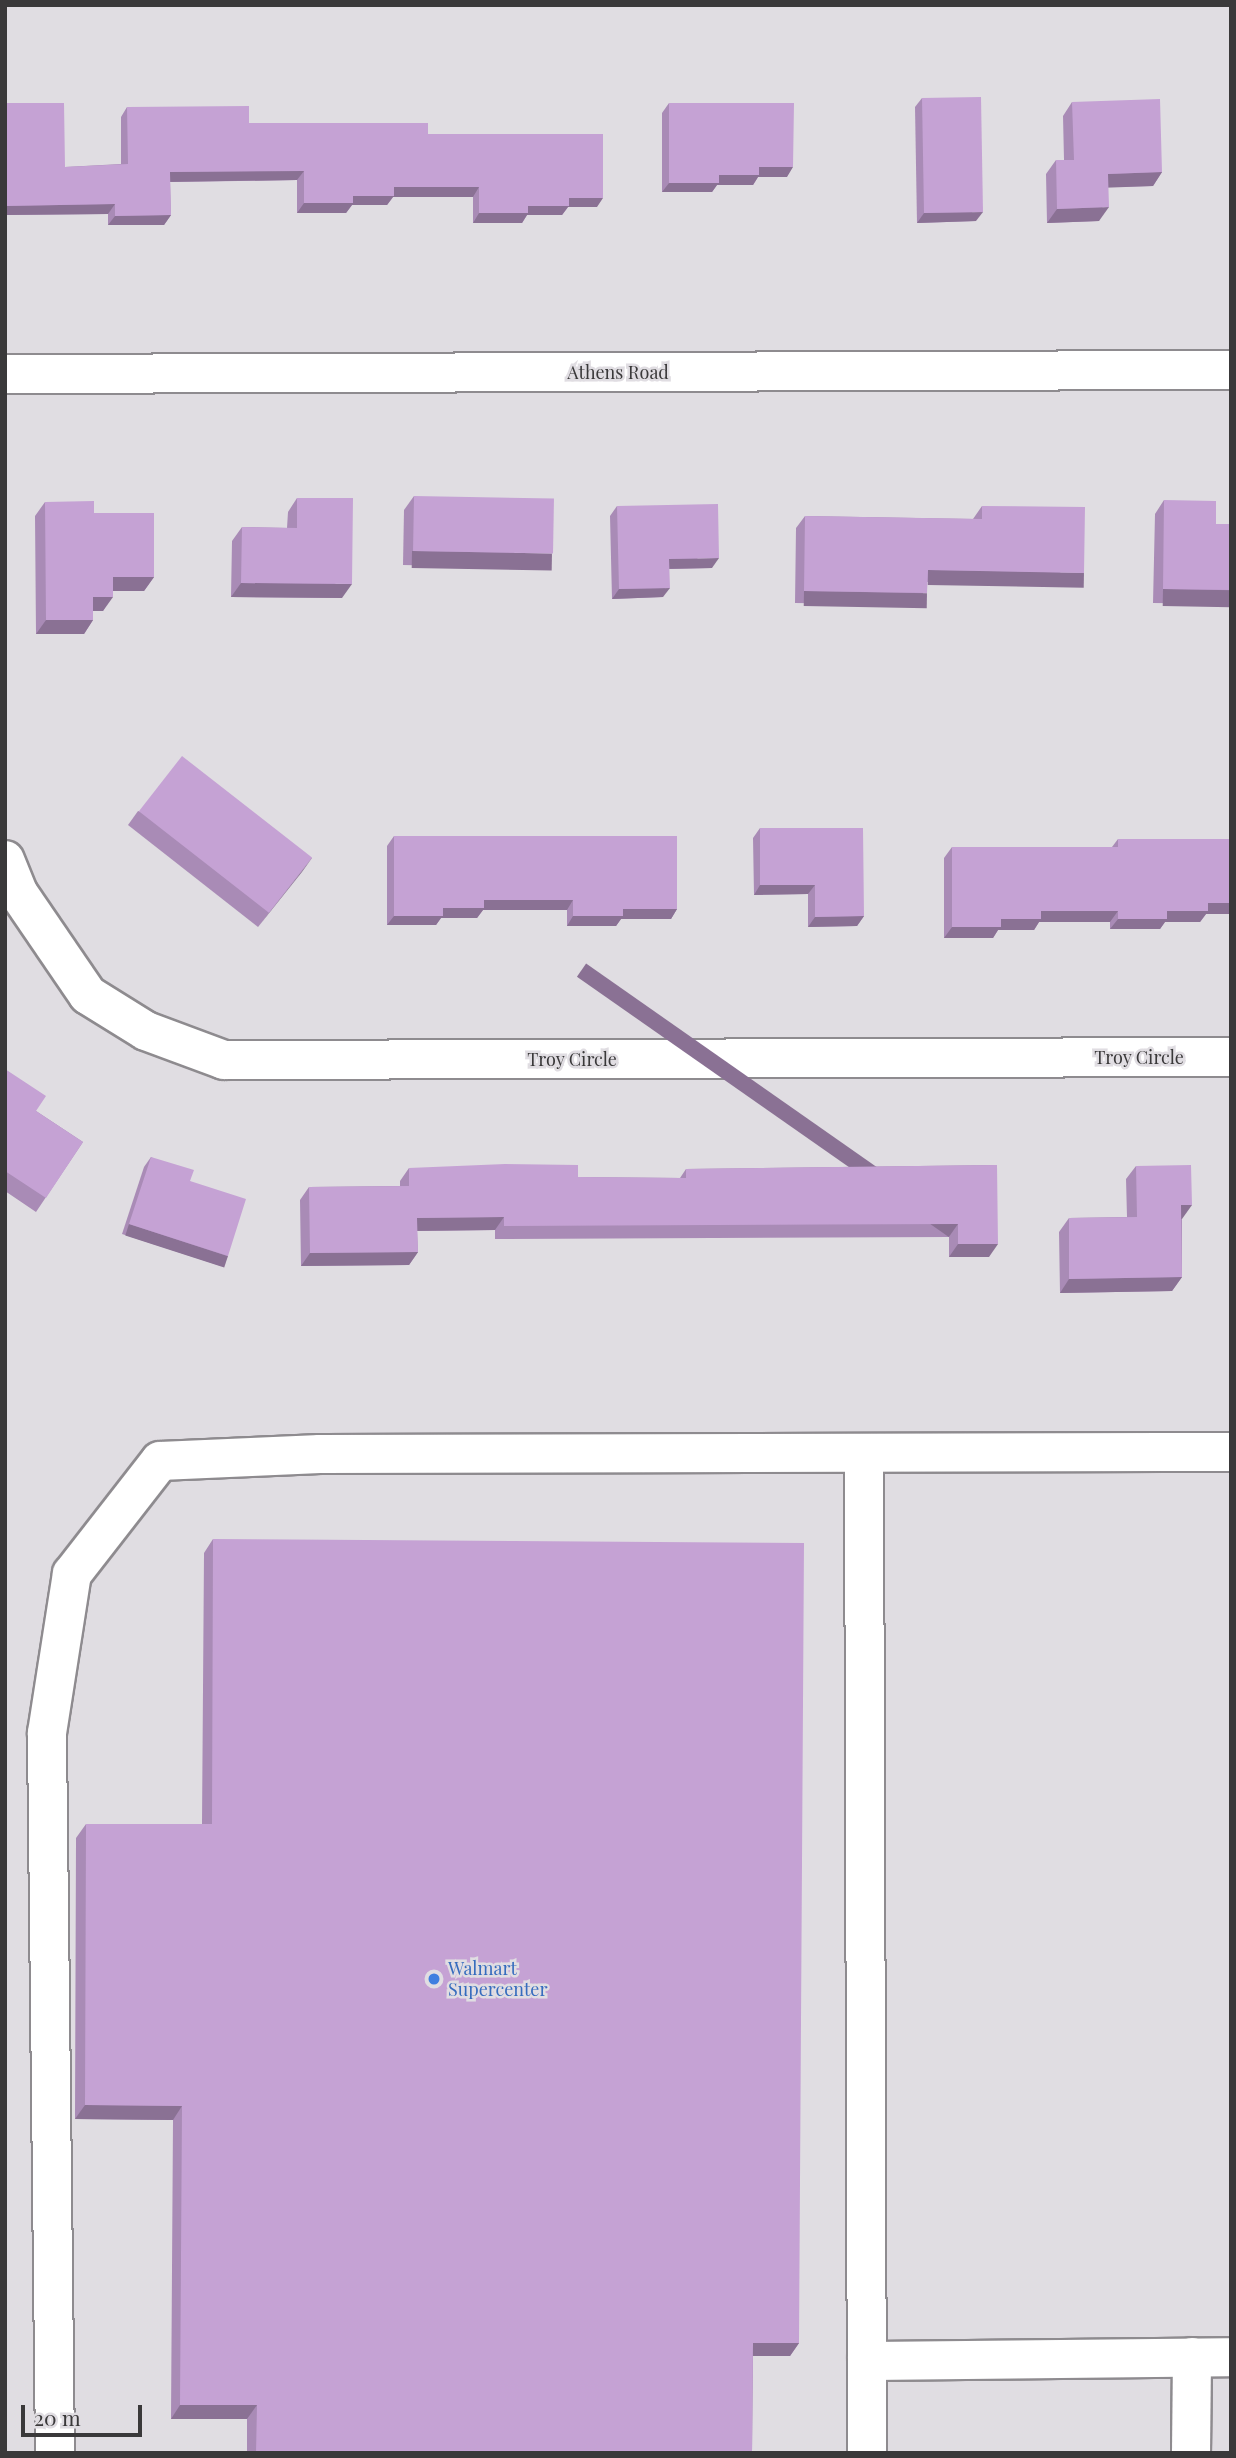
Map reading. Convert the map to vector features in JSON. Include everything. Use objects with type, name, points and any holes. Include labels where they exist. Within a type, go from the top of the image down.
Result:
[{"type":"street","name":"Athens Road","points":[[5,374],[1231,370]]},
{"type":"street","name":"Troy Circle","points":[[5,860],[19,894],[88,995],[146,1031],[224,1060],[1231,1057]]},
{"type":"street","points":[[55,2453],[47,1733],[72,1574],[160,1461],[320,1454],[1231,1452]]},
{"type":"street","points":[[863,1453],[867,2453]]},
{"type":"street","points":[[1191,2453],[1192,2357]]},
{"type":"street","points":[[867,2361],[1231,2357]]},
{"type":"building","points":[[981,97],[983,212],[924,213],[922,98]]},
{"type":"building","points":[[1160,99],[1162,172],[1108,174],[1109,207],[1057,209],[1056,160],[1074,160],[1072,102]]},
{"type":"building","points":[[5,103],[64,103],[65,167],[128,164],[127,107],[249,106],[249,123],[428,123],[428,134],[603,134],[603,198],[569,198],[569,206],[528,206],[528,213],[479,213],[479,187],[394,187],[394,196],[353,196],[353,203],[304,203],[304,171],[170,172],[171,215],[115,216],[115,204],[5,206]]},
{"type":"building","points":[[669,103],[794,103],[793,167],[759,167],[759,175],[719,175],[719,183],[669,183]]},
{"type":"building","points":[[414,496],[554,498],[553,553],[413,551]]},
{"type":"building","points":[[297,498],[353,498],[352,584],[241,583],[242,527],[297,528]]},
{"type":"building","points":[[1164,500],[1216,501],[1216,524],[1231,524],[1231,590],[1163,589]]},
{"type":"building","points":[[94,501],[94,513],[154,513],[154,577],[113,577],[113,597],[93,597],[93,620],[46,620],[45,502]]},
{"type":"building","points":[[718,504],[719,558],[669,559],[670,588],[619,589],[617,506]]},
{"type":"building","points":[[982,506],[1085,507],[1084,573],[928,570],[927,593],[804,591],[805,516],[982,519]]},
{"type":"building","points":[[182,756],[312,858],[269,913],[139,811]]},
{"type":"building","points":[[760,828],[863,828],[864,916],[815,917],[815,885],[760,885]]},
{"type":"building","points":[[394,836],[677,836],[677,909],[623,909],[623,916],[573,916],[573,900],[484,900],[484,908],[443,908],[443,916],[394,916]]},
{"type":"building","points":[[1118,839],[1231,839],[1231,903],[1208,903],[1208,911],[1167,911],[1167,919],[1118,919],[1118,911],[1041,911],[1041,919],[1001,919],[1001,927],[952,927],[952,847],[1118,847]]},
{"type":"building","points":[[5,1069],[46,1096],[36,1111],[83,1142],[46,1198],[5,1171]]},
{"type":"building","points":[[151,1157],[194,1170],[190,1181],[246,1199],[228,1256],[129,1224]]},
{"type":"building","points":[[505,1164],[578,1165],[578,1177],[686,1178],[686,1169],[997,1165],[998,1244],[958,1244],[958,1224],[504,1226],[504,1217],[417,1218],[418,1252],[310,1253],[309,1187],[409,1186],[409,1168]]},
{"type":"building","points":[[1191,1165],[1192,1205],[1181,1205],[1182,1277],[1069,1279],[1069,1218],[1137,1217],[1136,1166]]},
{"type":"building","name":"Walmart Supercenter","points":[[213,1539],[804,1543],[799,2343],[753,2343],[752,2453],[256,2453],[257,2405],[180,2405],[182,2106],[85,2105],[86,1824],[212,1824]]},
{"type":"place","name":"Walmart Supercenter","points":[[434,1979]]}]
